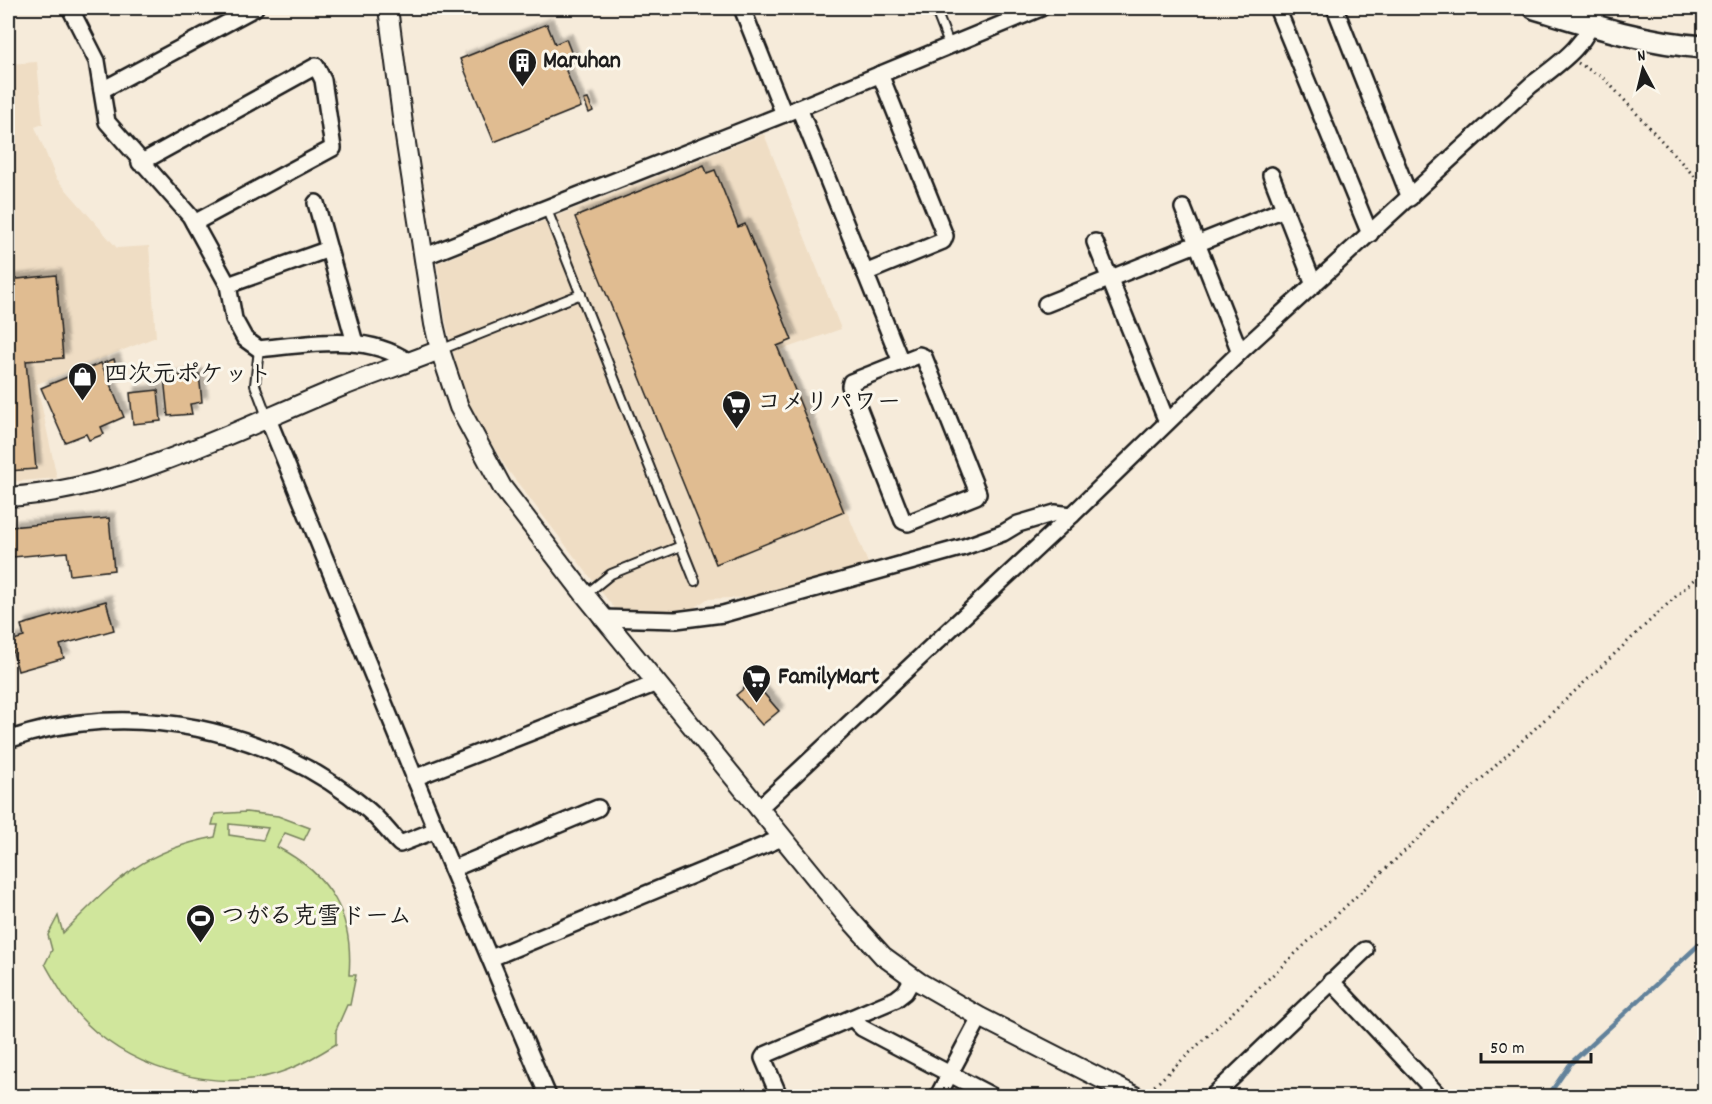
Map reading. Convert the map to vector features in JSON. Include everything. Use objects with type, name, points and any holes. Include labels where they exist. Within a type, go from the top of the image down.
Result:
[{"type":"main road","points":[[1535,8],[1595,17],[1673,44],[1704,46]]},
{"type":"street","points":[[70,8],[97,61],[107,122],[194,223],[228,285],[234,319],[244,339],[259,349],[329,342],[355,343],[392,350],[410,362]]},
{"type":"street","points":[[102,90],[255,8]]},
{"type":"street","points":[[388,8],[423,258],[440,350],[459,407],[502,487],[602,618],[866,939],[913,978],[980,1017],[1135,1096]]},
{"type":"street","points":[[742,8],[784,114]]},
{"type":"street","points":[[423,258],[547,210],[1041,8]]},
{"type":"street","points":[[1277,8],[1370,234]]},
{"type":"street","points":[[1335,8],[1410,198]]},
{"type":"street","points":[[759,809],[1072,515],[1240,352],[1531,85],[1568,57],[1595,17]]},
{"type":"street","points":[[140,163],[316,66],[323,80],[333,148],[194,223]]},
{"type":"street","points":[[865,273],[944,241],[945,236],[880,74]]},
{"type":"street","points":[[799,108],[901,362]]},
{"type":"street","points":[[1271,175],[1314,285]]},
{"type":"street","points":[[316,203],[355,343]]},
{"type":"street","points":[[1183,208],[1240,352]]},
{"type":"street","points":[[1046,304],[1284,209]]},
{"type":"street","points":[[1095,242],[1167,422]]},
{"type":"street","points":[[228,285],[329,249]]},
{"type":"street","points":[[8,497],[46,494],[92,485],[268,419],[440,350]]},
{"type":"street","points":[[919,355],[924,357],[978,493],[976,496],[908,523],[903,521],[850,386],[851,382],[901,362],[919,355]]},
{"type":"street","points":[[268,419],[414,778],[548,1096]]},
{"type":"street","points":[[602,618],[676,620],[723,614],[964,547],[1003,533],[1018,524],[1056,513],[1072,515]]},
{"type":"street","points":[[414,778],[657,683]]},
{"type":"street","points":[[8,740],[27,733],[119,720],[172,723],[218,732],[263,748],[337,787],[369,811],[400,844],[436,830]]},
{"type":"street","points":[[452,869],[598,808]]},
{"type":"street","points":[[491,958],[782,838]]},
{"type":"street","points":[[1213,1096],[1365,950]]},
{"type":"street","points":[[779,1096],[763,1058],[765,1055],[896,999],[905,992],[913,978]]},
{"type":"street","points":[[1332,981],[1439,1096]]},
{"type":"street","points":[[938,1096],[980,1017]]},
{"type":"street","points":[[852,1018],[862,1028],[993,1096]]},
{"type":"lane","points":[[935,8],[949,44]]},
{"type":"lane","points":[[547,210],[695,581]]},
{"type":"lane","points":[[440,350],[581,294]]},
{"type":"lane","points":[[259,349],[255,385],[268,419]]},
{"type":"lane","points":[[585,595],[611,574],[681,546]]},
{"type":"path","points":[[1568,57],[1605,79],[1704,187]]},
{"type":"path","points":[[1142,1096],[1704,570]]},
{"type":"shaded area","points":[[37,62],[43,124],[35,127],[56,178],[117,248],[149,246],[156,337],[37,384],[57,478],[8,482],[8,64]]},
{"type":"shaded area","points":[[764,134],[841,329],[781,350],[868,563],[774,596],[707,599],[687,613],[617,612],[507,469],[478,422],[464,392],[456,363],[446,322],[437,263]]},
{"type":"green space","name":"つがる克雪ドーム","points":[[246,812],[278,816],[310,828],[304,840],[285,833],[277,847],[312,870],[335,899],[343,916],[347,934],[350,953],[349,975],[356,975],[350,1005],[347,1005],[336,1030],[336,1044],[294,1067],[262,1077],[235,1080],[208,1079],[155,1066],[130,1055],[107,1041],[87,1024],[64,996],[45,964],[52,950],[48,935],[58,916],[63,933],[98,898],[130,871],[167,851],[215,837],[218,825],[212,825],[215,814]],"holes":[[[229,824],[268,828],[263,840],[229,835]]]},
{"type":"building","name":"Maruhan","points":[[547,24],[555,44],[566,39],[575,62],[564,66],[581,107],[494,142],[460,59]]},
{"type":"building","points":[[588,99],[593,111],[589,113],[584,100]]},
{"type":"building","name":"コメリパワー","points":[[704,165],[707,173],[715,170],[738,227],[745,224],[792,340],[777,346],[844,512],[716,564],[575,217]]},
{"type":"building","points":[[56,275],[63,358],[26,361],[36,469],[8,471],[8,280]]},
{"type":"building","points":[[114,359],[118,375],[110,378],[104,363]]},
{"type":"building","name":"四次元ポケット","points":[[101,363],[124,417],[101,427],[104,434],[89,440],[86,434],[65,442],[41,388]]},
{"type":"building","points":[[199,374],[202,402],[190,404],[192,414],[168,416],[164,377]]},
{"type":"building","points":[[158,390],[161,421],[133,424],[130,393]]},
{"type":"building","points":[[109,518],[114,570],[70,575],[67,552],[13,557],[10,527]]},
{"type":"building","points":[[106,601],[114,630],[60,645],[64,658],[18,671],[10,641],[24,637],[21,625]]},
{"type":"building","name":"FamilyMart","points":[[753,681],[779,711],[762,725],[736,695]]},
{"type":"waterway","points":[[1548,1096],[1571,1063],[1704,940]]},
{"type":"place","name":"Maruhan","points":[[522,88]]},
{"type":"place","name":"四次元ポケット","points":[[83,402]]},
{"type":"place","name":"コメリパワー","points":[[736,430]]},
{"type":"place","name":"FamilyMart","points":[[757,704]]},
{"type":"place","name":"つがる克雪ドーム","points":[[200,944]]}]
